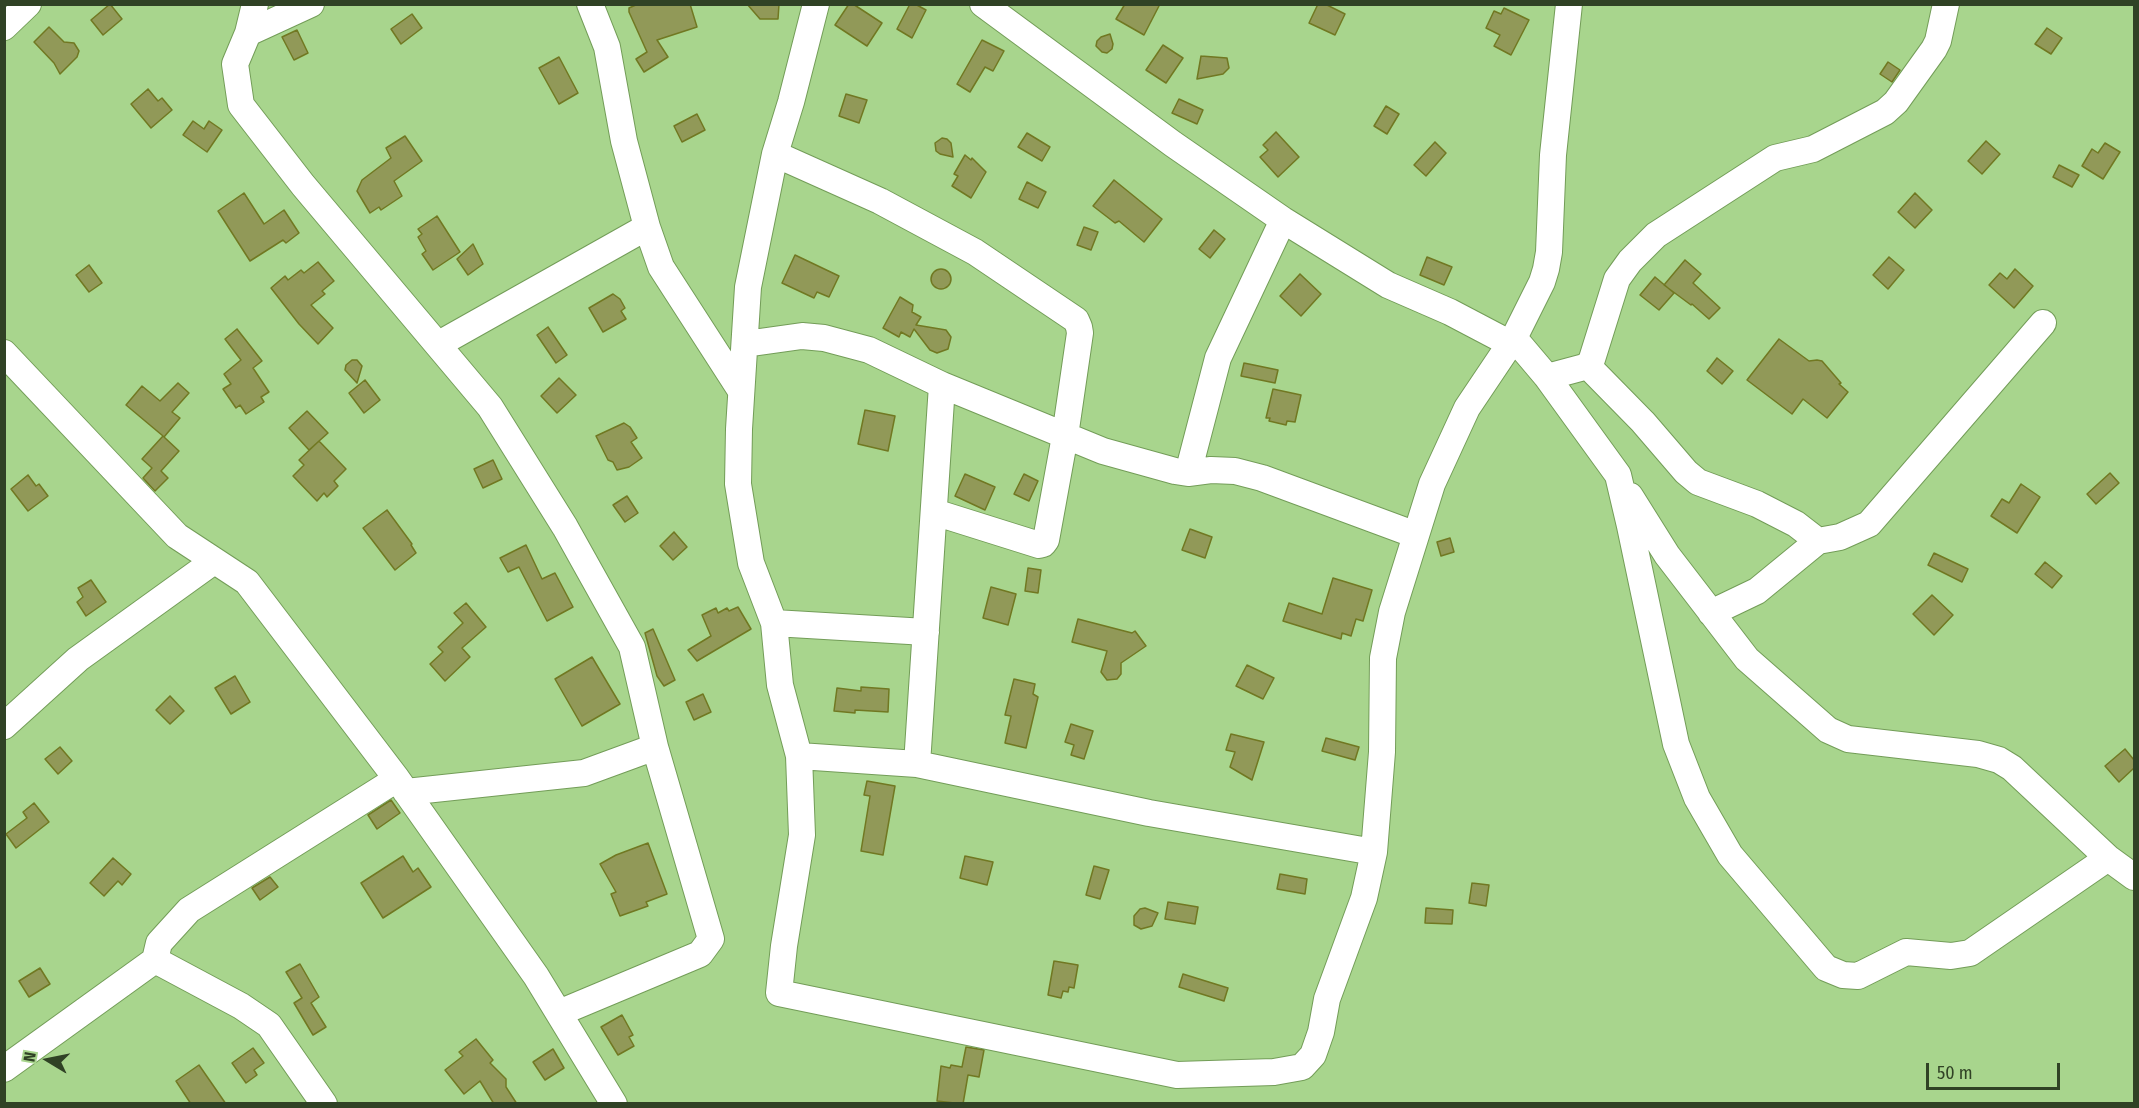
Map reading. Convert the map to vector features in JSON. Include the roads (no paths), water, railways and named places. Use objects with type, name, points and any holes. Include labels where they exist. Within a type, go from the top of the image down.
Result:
[{"type":"street","points":[[4,27],[28,4]]},
{"type":"street","points":[[255,4],[248,33],[235,64],[241,105],[303,185],[490,407],[565,527],[632,647],[655,747],[711,939],[700,954],[559,1013]]},
{"type":"street","points":[[248,33],[311,4]]},
{"type":"street","points":[[590,4],[607,47],[624,141],[660,267],[741,391]]},
{"type":"street","points":[[816,4],[775,154],[748,287],[741,391],[738,484],[751,563],[774,623],[780,685],[799,756],[802,835],[784,946],[779,993],[1177,1075],[1274,1072],[1302,1067],[1313,1055],[1327,999],[1364,898],[1374,852],[1382,752],[1383,658],[1392,612],[1432,484],[1467,408],[1512,341],[1542,282],[1549,252],[1553,155],[1569,4]]},
{"type":"street","points":[[982,4],[1173,144],[1283,220],[1388,285],[1512,341],[1547,376],[1617,475],[1667,555],[1747,659],[1828,730],[1848,739],[1978,754],[1999,760],[2012,768],[2108,858],[2134,877]]},
{"type":"street","points":[[1547,376],[1588,366],[1617,279],[1630,261],[1656,235],[1775,158],[1813,149],[1885,112],[1896,102],[1934,49],[1938,41],[1946,4]]},
{"type":"street","points":[[775,154],[880,201],[975,252],[1076,320],[1080,333],[1065,436],[1046,540],[1039,545],[934,512]]},
{"type":"street","points":[[1188,473],[1218,358],[1283,220]]},
{"type":"street","points":[[439,344],[647,227]]},
{"type":"street","points":[[1711,613],[1757,591],[1818,541],[1840,537],[1869,524],[2043,323]]},
{"type":"street","points":[[745,344],[802,336],[825,338],[869,350],[942,385],[1103,451],[1175,471],[1188,473],[1211,470],[1234,471],[1262,478],[1416,535]]},
{"type":"street","points":[[4,353],[177,536],[247,582],[402,785],[559,1013],[614,1104]]},
{"type":"street","points":[[1588,366],[1643,422],[1686,472],[1698,482],[1757,504],[1796,524],[1818,541]]},
{"type":"street","points":[[917,764],[942,385]]},
{"type":"street","points":[[1617,475],[1676,744],[1697,798],[1730,855],[1826,968],[1843,975],[1858,976],[1906,952],[1951,956],[1970,953],[2108,858]]},
{"type":"street","points":[[4,726],[78,659],[214,561]]},
{"type":"street","points":[[774,623],[926,632]]},
{"type":"street","points":[[4,1069],[155,960],[159,943],[189,910],[402,785],[584,773],[655,747]]},
{"type":"street","points":[[799,756],[917,764],[1149,813],[1374,852]]},
{"type":"street","points":[[155,960],[241,1006],[269,1025],[324,1104]]}]
